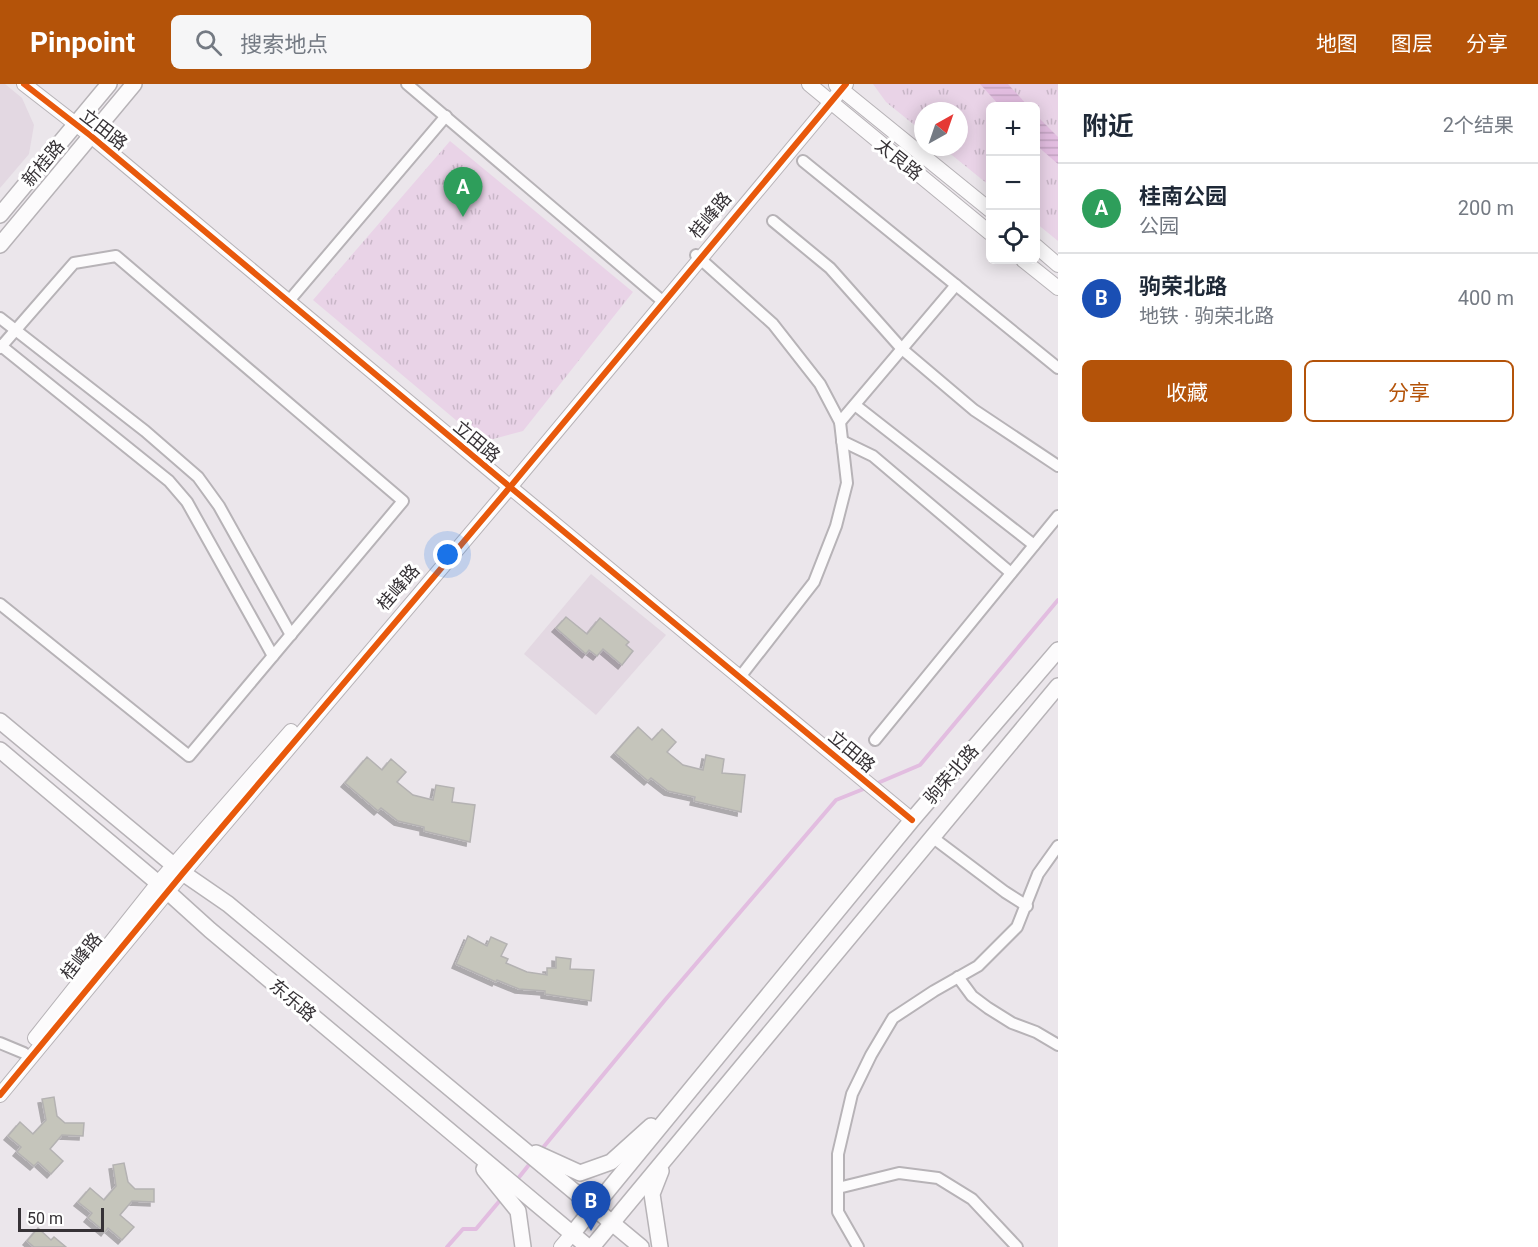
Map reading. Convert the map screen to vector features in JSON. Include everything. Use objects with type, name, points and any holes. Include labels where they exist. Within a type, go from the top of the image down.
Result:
[{"type":"main road","name":"新桂路","points":[[0,215],[109,84]]},
{"type":"main road","points":[[0,245],[134,84]]},
{"type":"main road","name":"驹荣北路","points":[[572,1234],[912,820],[1058,650]]},
{"type":"main road","points":[[590,1247],[613,1223],[1058,686]]},
{"type":"main road","name":"东乐路","points":[[0,721],[178,869],[228,904],[516,1144],[536,1156],[641,1247]]},
{"type":"main road","name":"东乐路","points":[[0,750],[452,1133],[509,1189],[590,1247]]},
{"type":"main road","points":[[536,1156],[580,1173],[611,1162],[685,1097]]},
{"type":"main road","points":[[660,1247],[652,1194],[665,1160]]},
{"type":"main road","points":[[509,1189],[518,1211],[523,1247]]},
{"type":"street","name":"立田路","points":[[24,84],[91,136],[508,486],[912,820]]},
{"type":"street","points":[[407,84],[660,298]]},
{"type":"street","name":"太艮路","points":[[809,84],[986,230]]},
{"type":"street","name":"太艮路","points":[[840,86],[986,207]]},
{"type":"street","name":"桂峰路","points":[[0,1080],[178,869],[508,486],[660,298],[698,257],[840,86]]},
{"type":"street","points":[[288,302],[446,116]]},
{"type":"street","points":[[803,161],[1058,368]]},
{"type":"street","points":[[773,221],[830,268],[902,350],[974,410],[1058,466]]},
{"type":"street","points":[[1040,250],[1058,265]]},
{"type":"street","points":[[0,604],[189,756],[273,656],[291,634],[403,501],[116,256],[74,263],[0,347],[169,481],[187,502],[273,656]]},
{"type":"street","points":[[508,486],[698,257],[773,324],[820,384],[840,423],[847,483],[836,526],[814,582],[740,677]]},
{"type":"street","points":[[1028,264],[1058,288]]},
{"type":"street","points":[[840,423],[956,285]]},
{"type":"street","points":[[0,318],[145,431],[198,477],[219,506],[291,634]]},
{"type":"street","points":[[855,405],[1034,545]]},
{"type":"street","points":[[842,441],[873,456],[1011,573]]},
{"type":"street","points":[[874,740],[1058,516]]},
{"type":"street","points":[[932,837],[1027,906]]},
{"type":"street","points":[[858,1247],[838,1212],[838,1154],[852,1094],[871,1055],[893,1018],[978,966],[1017,927],[1038,874],[1058,846]]},
{"type":"street","points":[[0,1095],[163,887]]},
{"type":"street","points":[[958,977],[972,996],[988,1008],[1012,1023],[1036,1032],[1058,1045]]},
{"type":"street","points":[[0,1043],[24,1053]]},
{"type":"street","points":[[838,1188],[899,1173],[938,1178],[972,1199],[1017,1247]]},
{"type":"street","points":[[561,1247],[572,1234]]},
{"type":"shaded area","points":[[0,84],[5,84],[22,98],[34,125],[29,154],[0,188]]},
{"type":"shaded area","points":[[980,84],[1008,84],[1024,102],[996,102]]},
{"type":"shaded area","points":[[1040,119],[1058,137],[1058,164],[1040,148]]},
{"type":"shaded area","points":[[591,574],[666,635],[596,715],[524,654]]},
{"type":"green space","points":[[873,84],[1058,84],[1058,241],[1040,226],[1040,102],[986,102],[986,183],[953,156],[968,156],[968,102],[914,102],[914,125],[886,102]]},
{"type":"green space","points":[[450,141],[633,292],[523,431],[482,442],[313,300]]},
{"type":"building","points":[[566,617],[587,634],[600,618],[629,642],[626,645],[633,651],[622,665],[603,649],[597,656],[589,650],[586,654],[556,628]]},
{"type":"building","points":[[638,727],[652,740],[662,729],[676,742],[667,752],[683,765],[703,770],[706,755],[724,759],[722,773],[745,775],[741,812],[694,801],[695,797],[668,791],[651,778],[648,781],[615,753]]},
{"type":"building","points":[[367,757],[382,770],[391,759],[406,772],[397,782],[413,795],[433,800],[436,785],[454,788],[452,802],[475,805],[470,842],[424,831],[424,827],[398,821],[381,808],[378,811],[345,783]]},
{"type":"building","points":[[468,936],[487,946],[491,937],[507,944],[501,956],[508,959],[506,963],[527,972],[547,975],[547,968],[556,968],[556,957],[571,959],[570,969],[594,970],[591,1001],[545,994],[545,991],[519,989],[497,980],[496,982],[456,964]]},
{"type":"building","points":[[54,1097],[57,1116],[65,1123],[84,1123],[83,1136],[62,1135],[50,1149],[63,1161],[51,1174],[38,1162],[34,1166],[17,1152],[21,1147],[8,1136],[20,1122],[33,1134],[46,1120],[42,1099]]},
{"type":"building","points":[[124,1163],[128,1182],[135,1189],[154,1189],[154,1202],[132,1201],[120,1215],[134,1227],[122,1240],[108,1228],[105,1232],[88,1218],[92,1213],[78,1202],[90,1188],[104,1200],[116,1186],[113,1165]]},
{"type":"building","points":[[38,1228],[51,1240],[54,1237],[66,1247],[34,1247],[27,1241]]},
{"type":"waterway","points":[[873,785],[920,765],[1058,600]]},
{"type":"waterway","points":[[541,1150],[665,1000],[836,800],[866,788]]},
{"type":"waterway","points":[[516,1181],[532,1161]]},
{"type":"waterway","points":[[447,1247],[463,1229],[476,1229],[502,1198]]},
{"type":"cycle path","points":[[24,84],[91,136],[912,820]]},
{"type":"cycle path","points":[[0,1095],[183,873],[510,487],[846,84]]},
{"type":"place","name":"桂南公园","points":[[463,217]]},
{"type":"place","name":"驹荣北路","points":[[591,1231]]}]
